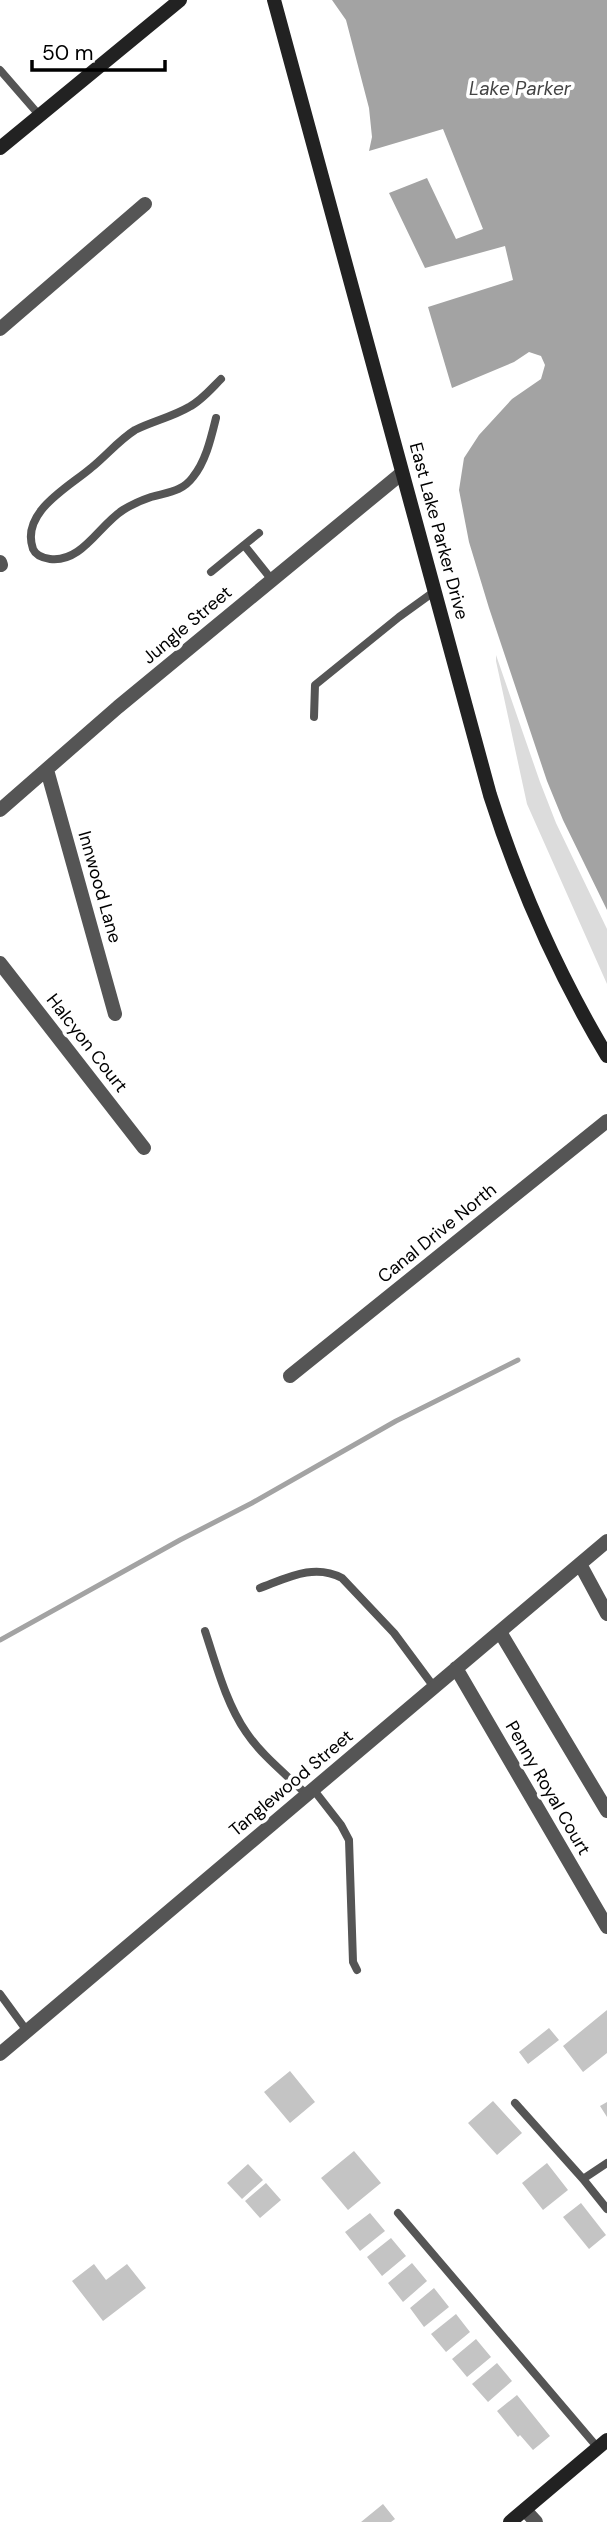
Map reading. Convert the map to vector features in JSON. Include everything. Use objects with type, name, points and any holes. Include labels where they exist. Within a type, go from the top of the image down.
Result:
[{"type":"street","points":[[0,148],[180,0]]},
{"type":"street","name":"East Lake Parker Drive","points":[[274,0],[503,837],[554,958],[607,1056]]},
{"type":"street","points":[[0,330],[145,204]]},
{"type":"street","name":"Jungle Street","points":[[0,809],[118,707],[402,473]]},
{"type":"street","name":"Innwood Lane","points":[[47,770],[116,1014]]},
{"type":"street","name":"Halcyon Court","points":[[0,962],[145,1148]]},
{"type":"street","name":"Canal Drive North","points":[[290,1376],[607,1121]]},
{"type":"street","name":"Tanglewood Street","points":[[0,2054],[607,1541]]},
{"type":"street","points":[[580,1564],[607,1614]]},
{"type":"street","points":[[500,1632],[607,1811]]},
{"type":"street","name":"Penny Royal Court","points":[[456,1668],[607,1927]]},
{"type":"street","points":[[510,2522],[603,2444]]},
{"type":"street","points":[[525,2510],[536,2522]]},
{"type":"lane","points":[[0,70],[40,116]]},
{"type":"lane","points":[[216,418],[208,450],[194,477],[181,489],[171,494],[152,497],[120,512],[71,555],[58,560],[36,554],[32,546],[32,530],[37,515],[52,499],[133,432],[190,407],[221,379]]},
{"type":"lane","points":[[211,572],[259,533]]},
{"type":"lane","points":[[244,545],[272,580]]},
{"type":"lane","points":[[314,717],[315,685],[399,617],[435,592]]},
{"type":"lane","points":[[260,1588],[301,1573],[315,1571],[332,1573],[342,1578],[394,1633],[434,1687]]},
{"type":"lane","points":[[205,1631],[230,1702],[245,1731],[276,1767],[310,1792],[341,1825],[349,1840],[353,1962],[357,1970]]},
{"type":"lane","points":[[0,1993],[27,2031]]},
{"type":"lane","points":[[515,2103],[607,2209]]},
{"type":"lane","points":[[583,2179],[607,2163]]},
{"type":"lane","points":[[398,2213],[603,2444]]},
{"type":"shaded area","points":[[496,655],[556,823],[607,929],[607,984],[527,804]]},
{"type":"water","name":"Lake Parker","points":[[332,0],[607,0],[607,910],[547,781],[469,542],[459,490],[464,458],[479,435],[512,399],[541,379],[545,365],[541,356],[529,352],[514,362],[452,388],[428,307],[513,280],[505,246],[425,268],[389,193],[427,178],[456,239],[483,229],[443,129],[369,151],[372,137],[369,108],[346,20]]},
{"type":"building","points":[[607,2010],[607,2053],[583,2072],[563,2046]]},
{"type":"building","points":[[549,2028],[559,2040],[528,2064],[519,2052]]},
{"type":"building","points":[[290,2071],[315,2102],[290,2123],[264,2092]]},
{"type":"building","points":[[493,2101],[522,2133],[497,2155],[468,2123]]},
{"type":"building","points":[[607,2102],[607,2117],[600,2106]]},
{"type":"building","points":[[354,2151],[381,2183],[348,2210],[321,2178]]},
{"type":"building","points":[[547,2163],[568,2190],[543,2210],[522,2183]]},
{"type":"building","points":[[248,2164],[263,2180],[242,2199],[227,2183]]},
{"type":"building","points":[[266,2183],[281,2200],[260,2218],[245,2201]]},
{"type":"building","points":[[581,2203],[606,2235],[589,2249],[563,2217]]},
{"type":"building","points":[[370,2213],[385,2231],[360,2251],[345,2232]]},
{"type":"building","points":[[391,2238],[406,2256],[382,2276],[367,2257]]},
{"type":"building","points":[[412,2263],[427,2281],[403,2302],[388,2283]]},
{"type":"building","points":[[94,2264],[106,2280],[127,2264],[146,2288],[103,2321],[72,2281]]},
{"type":"building","points":[[434,2288],[449,2307],[424,2327],[410,2308]]},
{"type":"building","points":[[456,2314],[470,2332],[446,2352],[431,2334]]},
{"type":"building","points":[[476,2339],[491,2357],[467,2377],[452,2359]]},
{"type":"building","points":[[497,2363],[512,2381],[488,2402],[472,2384]]},
{"type":"building","points":[[517,2395],[550,2436],[533,2450],[520,2435],[518,2437],[497,2411]]},
{"type":"building","points":[[383,2504],[395,2519],[391,2522],[361,2522]]},
{"type":"waterway","points":[[0,1640],[396,1421],[518,1360]]}]
